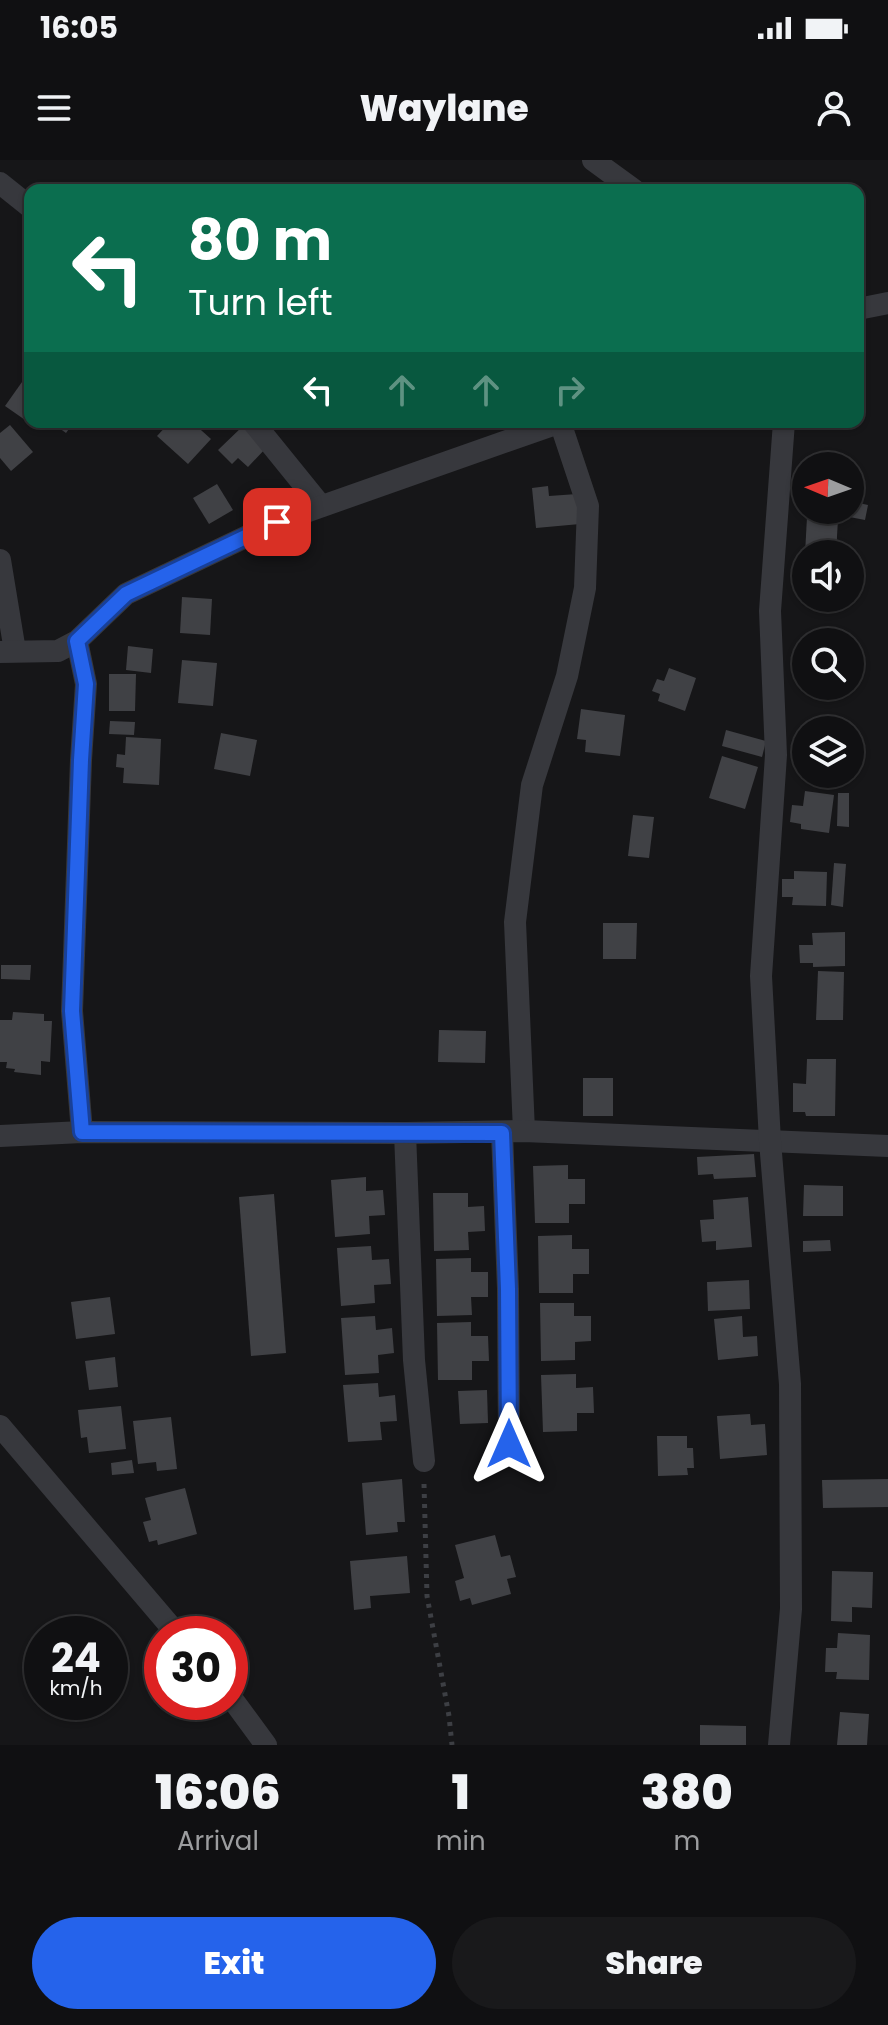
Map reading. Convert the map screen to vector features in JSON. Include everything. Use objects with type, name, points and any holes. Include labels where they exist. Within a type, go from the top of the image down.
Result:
[{"type":"street","points":[[593,160],[626,184]]},
{"type":"street","points":[[0,183],[24,202]]},
{"type":"street","points":[[864,308],[888,303]]},
{"type":"street","points":[[258,428],[321,506]]},
{"type":"street","points":[[0,560],[8,651],[58,651],[77,641],[126,594],[277,522],[543,428]]},
{"type":"street","points":[[509,1444],[508,1289],[515,922],[532,785],[567,676],[585,588],[588,506],[562,428]]},
{"type":"street","points":[[779,1745],[791,1609],[790,1384],[770,1141],[761,976],[776,755],[770,611],[784,428]]},
{"type":"street","points":[[77,641],[86,684],[72,1011],[82,1132]]},
{"type":"street","points":[[0,1136],[82,1132],[513,1132],[888,1146]]},
{"type":"street","points":[[405,1133],[414,1360],[424,1461]]},
{"type":"street","points":[[0,1426],[162,1616]]},
{"type":"street","points":[[248,1720],[266,1745]]},
{"type":"path","points":[[424,1461],[427,1596],[452,1745]]},
{"type":"building","points":[[22,382],[24,384],[24,419],[5,406]]},
{"type":"building","points":[[10,425],[33,452],[11,471],[0,458],[0,433]]},
{"type":"building","points":[[164,428],[199,428],[211,439],[188,464],[157,436]]},
{"type":"building","points":[[241,428],[247,428],[266,448],[248,467],[238,458],[232,464],[218,450]]},
{"type":"building","points":[[217,484],[233,510],[209,524],[193,498]]},
{"type":"building","points":[[548,486],[549,496],[577,494],[580,524],[536,528],[532,488]]},
{"type":"building","points":[[807,524],[838,524],[837,540],[806,540]]},
{"type":"building","points":[[182,597],[212,599],[210,635],[180,633]]},
{"type":"building","points":[[128,646],[153,649],[151,673],[126,670]]},
{"type":"building","points":[[182,660],[217,663],[213,706],[178,703]]},
{"type":"building","points":[[669,668],[696,678],[685,711],[658,701],[660,694],[652,691],[657,679],[664,681]]},
{"type":"building","points":[[109,674],[136,674],[135,711],[109,711]]},
{"type":"building","points":[[581,709],[625,715],[620,756],[585,752],[586,740],[577,739]]},
{"type":"building","points":[[110,721],[135,722],[134,735],[109,734]]},
{"type":"building","points":[[726,730],[766,741],[762,757],[722,746]]},
{"type":"building","points":[[221,733],[257,740],[250,776],[214,769]]},
{"type":"building","points":[[126,737],[161,739],[159,785],[123,783],[124,768],[116,767],[117,754],[125,755]]},
{"type":"building","points":[[722,756],[758,767],[745,809],[709,798]]},
{"type":"building","points":[[805,791],[834,795],[829,833],[801,829],[801,824],[790,822],[792,805],[803,806]]},
{"type":"building","points":[[838,793],[849,793],[849,827],[837,826]]},
{"type":"building","points":[[633,815],[654,817],[649,858],[628,856]]},
{"type":"building","points":[[834,863],[846,864],[843,907],[831,905]]},
{"type":"building","points":[[794,871],[827,872],[826,906],[792,905],[793,897],[782,897],[782,879],[794,879]]},
{"type":"building","points":[[603,923],[637,923],[636,959],[603,959]]},
{"type":"building","points":[[845,932],[845,966],[813,967],[813,963],[800,963],[799,945],[813,945],[812,933]]},
{"type":"building","points":[[1,965],[31,965],[30,980],[1,979]]},
{"type":"building","points":[[818,971],[844,972],[843,1020],[816,1020]]},
{"type":"building","points":[[13,1012],[44,1014],[44,1021],[52,1021],[50,1062],[41,1061],[41,1075],[14,1072],[15,1069],[6,1068],[7,1062],[0,1062],[0,1020],[12,1020]]},
{"type":"building","points":[[439,1030],[486,1031],[485,1063],[438,1062]]},
{"type":"building","points":[[807,1059],[836,1059],[835,1116],[806,1116],[805,1112],[793,1112],[793,1083],[806,1084]]},
{"type":"building","points":[[583,1078],[613,1078],[613,1116],[583,1116]]},
{"type":"building","points":[[754,1154],[756,1177],[714,1179],[713,1174],[698,1175],[697,1157]]},
{"type":"building","points":[[568,1165],[568,1179],[585,1179],[585,1204],[569,1204],[569,1223],[535,1223],[533,1166]]},
{"type":"building","points":[[366,1177],[366,1191],[383,1190],[385,1215],[369,1216],[370,1234],[335,1237],[331,1180]]},
{"type":"building","points":[[804,1185],[843,1186],[843,1216],[803,1216]]},
{"type":"building","points":[[433,1193],[468,1193],[468,1207],[484,1206],[485,1231],[468,1232],[469,1250],[434,1251]]},
{"type":"building","points":[[274,1194],[286,1353],[251,1356],[239,1197]]},
{"type":"building","points":[[748,1197],[752,1247],[716,1250],[716,1241],[702,1242],[700,1220],[714,1219],[713,1200]]},
{"type":"building","points":[[572,1235],[572,1249],[589,1249],[589,1274],[573,1274],[573,1293],[539,1293],[538,1236]]},
{"type":"building","points":[[830,1240],[831,1251],[803,1252],[803,1241]]},
{"type":"building","points":[[371,1246],[372,1260],[389,1259],[391,1284],[374,1285],[375,1303],[341,1306],[337,1248]]},
{"type":"building","points":[[471,1258],[471,1272],[488,1272],[488,1297],[471,1297],[472,1315],[437,1316],[436,1259]]},
{"type":"building","points":[[749,1280],[750,1309],[708,1311],[707,1282]]},
{"type":"building","points":[[110,1297],[115,1334],[76,1339],[71,1302]]},
{"type":"building","points":[[540,1303],[574,1303],[574,1316],[591,1316],[591,1341],[575,1342],[575,1360],[541,1361]]},
{"type":"building","points":[[375,1316],[376,1330],[392,1328],[394,1353],[378,1355],[379,1373],[345,1375],[341,1318]]},
{"type":"building","points":[[742,1316],[743,1337],[757,1336],[758,1356],[718,1360],[714,1319]]},
{"type":"building","points":[[471,1322],[471,1336],[488,1336],[489,1361],[472,1361],[472,1380],[438,1380],[437,1323]]},
{"type":"building","points":[[115,1357],[118,1387],[89,1390],[85,1361]]},
{"type":"building","points":[[576,1374],[576,1388],[593,1387],[594,1413],[577,1413],[577,1431],[543,1432],[541,1375]]},
{"type":"building","points":[[378,1383],[379,1397],[395,1395],[397,1421],[380,1422],[382,1440],[348,1442],[343,1385]]},
{"type":"building","points":[[487,1390],[488,1423],[460,1424],[458,1391]]},
{"type":"building","points":[[121,1406],[126,1449],[89,1453],[87,1437],[81,1438],[78,1410]]},
{"type":"building","points":[[750,1414],[751,1425],[765,1424],[767,1455],[720,1459],[717,1416]]},
{"type":"building","points":[[171,1417],[177,1469],[157,1471],[156,1462],[138,1464],[133,1421]]},
{"type":"building","points":[[657,1436],[687,1436],[687,1448],[693,1448],[694,1468],[687,1468],[688,1475],[658,1476]]},
{"type":"building","points":[[132,1460],[134,1473],[112,1475],[111,1463]]},
{"type":"building","points":[[402,1479],[405,1522],[397,1522],[398,1532],[366,1535],[362,1483]]},
{"type":"building","points":[[888,1479],[888,1507],[823,1508],[822,1480]]},
{"type":"building","points":[[185,1488],[197,1534],[158,1545],[157,1540],[149,1542],[143,1522],[151,1520],[145,1498]]},
{"type":"building","points":[[495,1535],[501,1557],[510,1555],[516,1577],[507,1579],[511,1594],[472,1605],[470,1598],[460,1601],[455,1581],[464,1578],[455,1545]]},
{"type":"building","points":[[407,1556],[410,1593],[370,1596],[371,1608],[354,1610],[350,1561]]},
{"type":"building","points":[[832,1571],[873,1572],[872,1608],[852,1607],[852,1622],[831,1621]]},
{"type":"building","points":[[838,1633],[870,1635],[869,1680],[836,1679],[837,1672],[825,1672],[826,1648],[837,1648]]},
{"type":"building","points":[[840,1712],[869,1714],[867,1745],[837,1745]]},
{"type":"building","points":[[700,1725],[746,1726],[746,1745],[700,1745]]},
{"type":"route","points":[[277,522],[126,594],[77,641],[86,684],[72,1011],[82,1132],[502,1133],[508,1289],[509,1444]]}]
